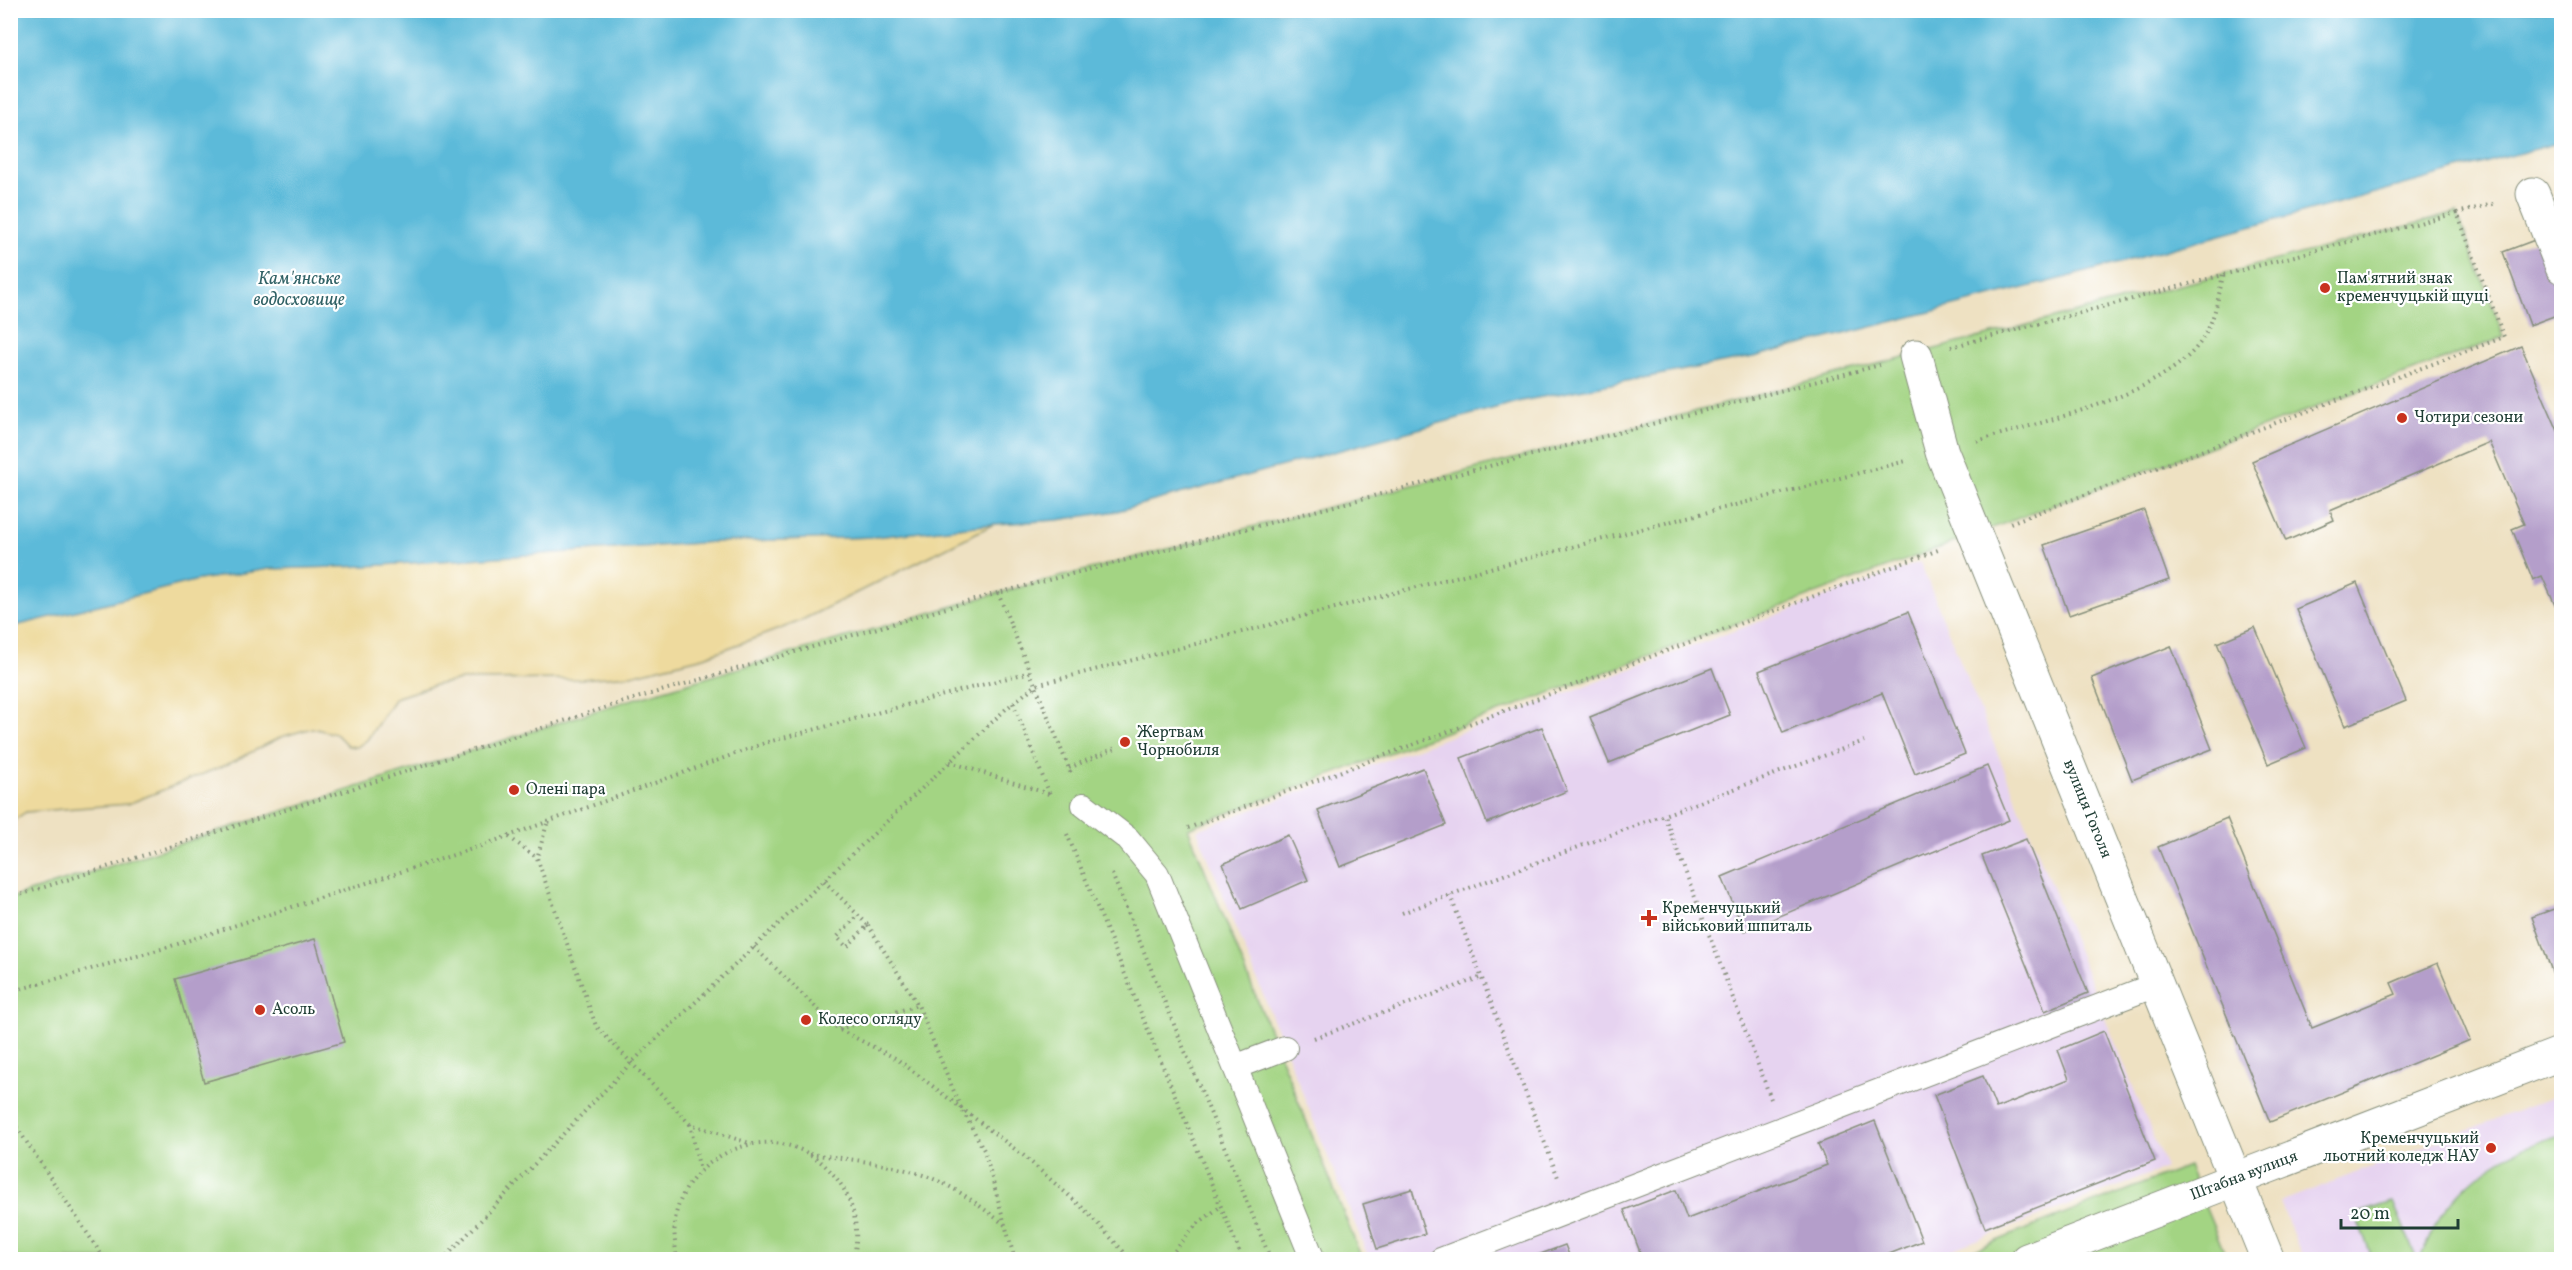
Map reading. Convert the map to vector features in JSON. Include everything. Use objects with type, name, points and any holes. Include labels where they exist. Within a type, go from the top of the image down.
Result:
[{"type":"street","points":[[2533,194],[2562,267]]},
{"type":"street","name":"вулиця Гоголя","points":[[1916,356],[1942,452],[2268,1260]]},
{"type":"street","name":"Штабна вулиця","points":[[2026,1260],[2562,1053]]},
{"type":"lane","points":[[1084,805],[1128,839],[1156,874],[1314,1260]]},
{"type":"lane","points":[[1441,1260],[1781,1127],[2158,984]]},
{"type":"lane","points":[[1235,1067],[1285,1048]]},
{"type":"path","points":[[443,1260],[630,1064],[1013,703],[1035,685],[1942,452],[2084,409],[2133,391],[2182,361],[2201,341],[2215,315],[2223,275]]},
{"type":"path","points":[[10,898],[623,702],[998,592],[1916,356]]},
{"type":"path","points":[[998,592],[1084,805]]},
{"type":"path","points":[[10,992],[165,948],[508,837],[768,742],[1030,672]]},
{"type":"path","points":[[1013,703],[1055,806]]},
{"type":"path","points":[[1402,913],[1864,741]]},
{"type":"path","points":[[1068,768],[1118,747]]},
{"type":"path","points":[[950,762],[1084,805]]},
{"type":"path","points":[[1664,815],[1781,1127]]},
{"type":"path","points":[[537,858],[548,823]]},
{"type":"path","points":[[1064,828],[1243,1260]]},
{"type":"path","points":[[508,837],[537,858],[596,1026],[690,1124],[752,1144]]},
{"type":"path","points":[[1111,871],[1271,1260]]},
{"type":"path","points":[[824,881],[868,925],[918,1005],[960,1106],[984,1150],[1015,1260]]},
{"type":"path","points":[[1450,895],[1570,1209]]},
{"type":"path","points":[[858,916],[837,937],[846,947],[868,925]]},
{"type":"path","points":[[754,947],[838,1029],[897,1059],[1024,1156],[1084,1209],[1123,1251],[1128,1260]]},
{"type":"path","points":[[1285,1048],[1482,977]]},
{"type":"path","points":[[838,1029],[918,1005]]},
{"type":"path","points":[[10,1117],[105,1260]]},
{"type":"path","points":[[690,1124],[700,1171]]},
{"type":"path","points":[[678,1260],[674,1236],[676,1212],[686,1190],[700,1171],[723,1153],[752,1144],[782,1144],[810,1154],[873,1162],[925,1175],[963,1194],[1006,1225]]},
{"type":"path","points":[[810,1154],[833,1173],[850,1198],[857,1227],[853,1260]]},
{"type":"path","points":[[1167,1260],[1196,1225],[1221,1206]]},
{"type":"shaded area","name":"Кременчуцький військовий шпиталь","points":[[1920,562],[2166,1168],[1927,1259],[1369,1259],[1197,830]]},
{"type":"shaded area","name":"Кременчуцький льотний коледж НАУ","points":[[2561,1094],[2561,1259],[2303,1259],[2280,1202]]},
{"type":"green space","points":[[2457,213],[2504,337],[1188,828],[1362,1259],[11,1259],[10,898],[623,702],[998,593]]},
{"type":"green space","points":[[2561,1135],[2561,1259],[2420,1259],[2438,1221],[2449,1205],[2476,1177],[2507,1156]]},
{"type":"green space","points":[[2188,1166],[2227,1259],[1948,1260]]},
{"type":"green space","points":[[2393,1202],[2417,1259],[2373,1259],[2355,1214]]},
{"type":"sand","points":[[994,524],[798,622],[704,657],[631,675],[581,679],[461,680],[435,685],[395,698],[367,740],[357,747],[348,746],[336,734],[312,728],[281,737],[228,764],[128,804],[26,812],[11,822],[11,627],[198,580],[269,569],[367,566],[713,542],[874,537]]},
{"type":"water","name":"Кам'янське водосховище","points":[[11,10],[2561,11],[2561,142],[2064,278],[1753,357],[1521,401],[1117,511],[1058,520],[994,524],[874,537],[713,542],[367,566],[269,569],[198,580],[11,627]]},
{"type":"building","points":[[2540,238],[2562,296],[2562,313],[2530,325],[2503,252]]},
{"type":"building","points":[[2521,346],[2562,440],[2562,621],[2542,576],[2533,580],[2512,529],[2524,524],[2489,442],[2330,510],[2334,520],[2286,541],[2252,461]]},
{"type":"building","points":[[2144,510],[2169,580],[2069,615],[2044,545]]},
{"type":"building","points":[[2357,583],[2406,701],[2345,726],[2296,609]]},
{"type":"building","points":[[1908,612],[1965,754],[1915,774],[1882,693],[1783,733],[1759,671]]},
{"type":"building","points":[[2255,627],[2306,748],[2268,764],[2217,643]]},
{"type":"building","points":[[2171,646],[2212,749],[2132,780],[2092,678]]},
{"type":"building","points":[[1712,668],[1730,715],[1609,763],[1590,717]]},
{"type":"building","points":[[1542,727],[1567,791],[1487,823],[1461,758]]},
{"type":"building","points":[[1987,766],[2009,820],[1744,931],[1722,877]]},
{"type":"building","points":[[1423,768],[1446,825],[1340,867],[1318,810]]},
{"type":"building","points":[[2227,818],[2312,1028],[2396,994],[2391,983],[2438,963],[2470,1040],[2270,1122],[2158,847]]},
{"type":"building","points":[[1288,835],[1308,880],[1242,909],[1223,864]]},
{"type":"building","points":[[2026,839],[2088,993],[2045,1011],[1982,856]]},
{"type":"building","points":[[2562,906],[2562,996],[2561,996],[2532,917]]},
{"type":"building","name":"Асоль","points":[[315,939],[344,1042],[204,1082],[175,979]]},
{"type":"building","points":[[2104,1031],[2155,1161],[1985,1228],[1934,1095],[1983,1076],[1996,1108],[2069,1079],[2058,1050]]},
{"type":"building","points":[[1875,1121],[1922,1241],[1874,1260],[1643,1260],[1624,1210],[1676,1190],[1687,1219],[1827,1165],[1818,1144]]},
{"type":"building","points":[[1412,1189],[1425,1234],[1377,1249],[1363,1204]]},
{"type":"building","points":[[1565,1245],[1571,1260],[1527,1260],[1527,1259]]},
{"type":"place","name":"Пам'ятний знак кременчуцькій щуці","points":[[2325,288]]},
{"type":"place","name":"Чотири сезони","points":[[2402,418]]},
{"type":"place","name":"Жертвам Чорнобиля","points":[[1125,742]]},
{"type":"place","name":"Олені пара","points":[[514,790]]},
{"type":"place","name":"Кременчуцький військовий шпиталь","points":[[1649,918]]},
{"type":"place","name":"Асоль","points":[[260,1010]]},
{"type":"place","name":"Колесо огляду","points":[[806,1020]]},
{"type":"place","name":"Кременчуцький льотний коледж НАУ","points":[[2491,1148]]}]
